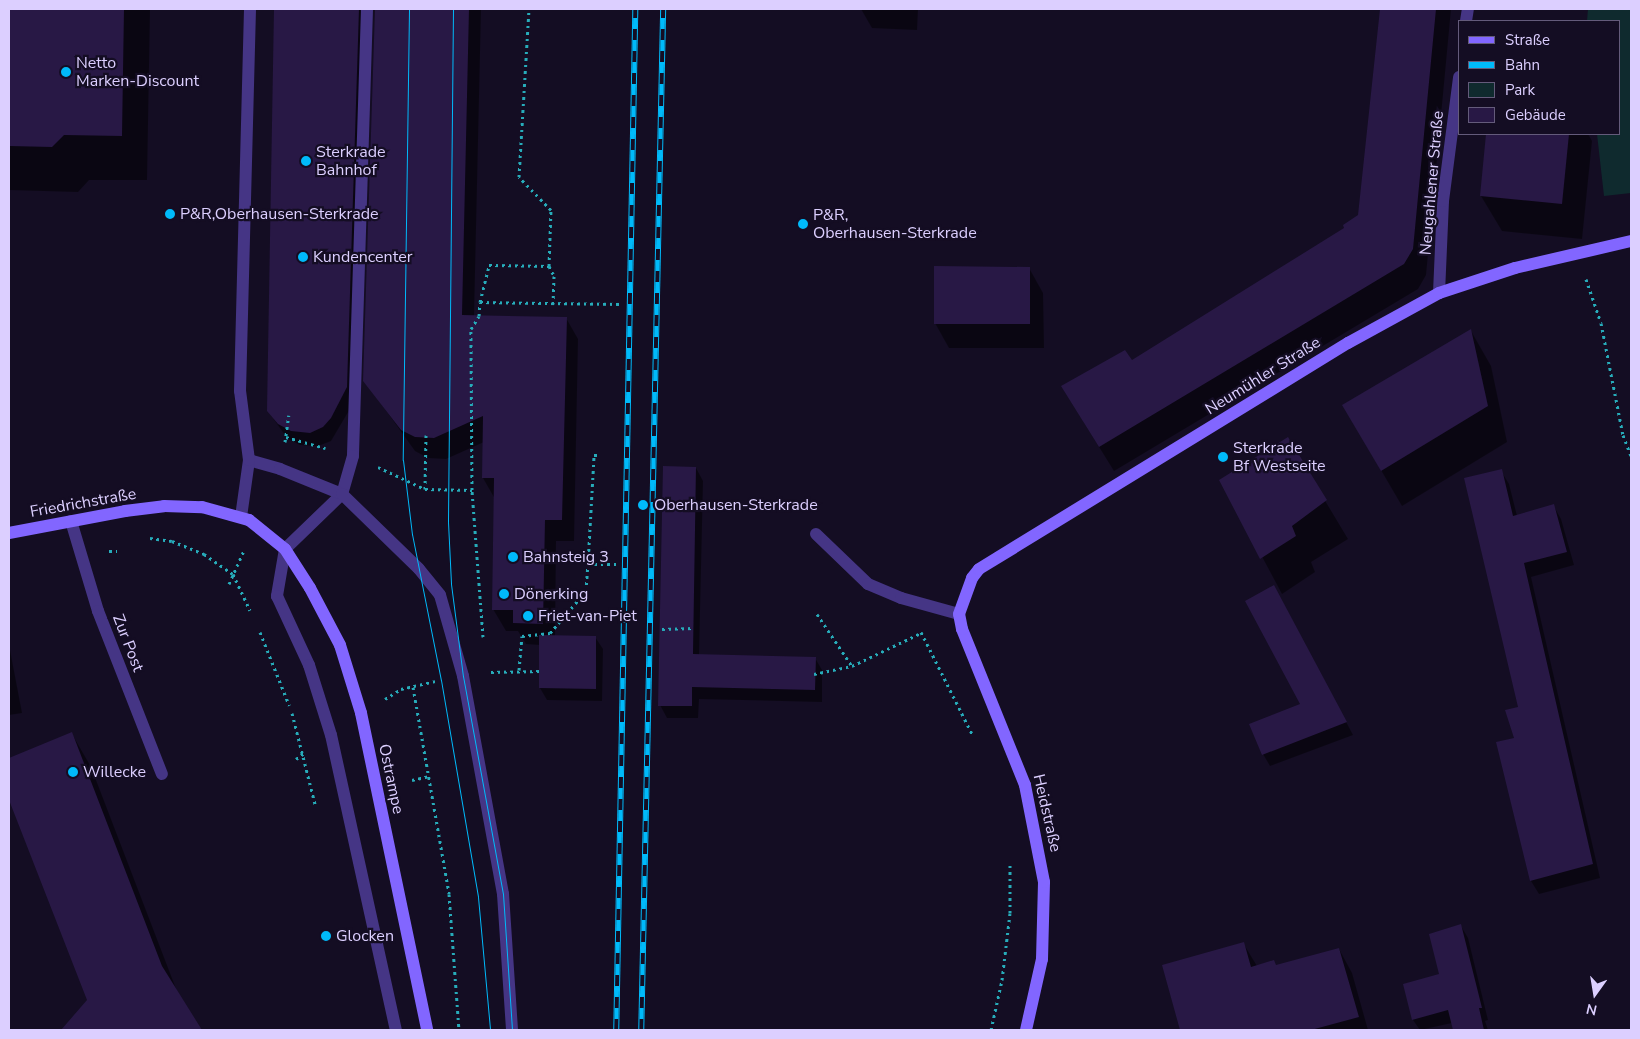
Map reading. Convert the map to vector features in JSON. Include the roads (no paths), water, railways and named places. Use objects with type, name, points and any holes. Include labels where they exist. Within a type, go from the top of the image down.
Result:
[{"type":"main road","name":"Neumühler Straße","points":[[959,614],[967,588],[979,569],[1348,343],[1439,293],[1476,279],[1580,251],[1631,241]]},
{"type":"main road","name":"Friedrichstraße","points":[[9,533],[164,506],[202,507],[241,517]]},
{"type":"main road","name":"Ostrampe","points":[[241,517],[256,524],[285,549],[310,588],[340,645],[361,714],[427,1030]]},
{"type":"main road","name":"Heidstraße","points":[[959,614],[967,643],[1017,760],[1039,846],[1044,882],[1044,939],[1026,1030]]},
{"type":"street","points":[[241,517],[249,460],[240,382],[250,9]]},
{"type":"street","points":[[367,9],[353,456],[342,494],[285,549],[276,596],[309,665],[331,735],[396,1030]]},
{"type":"street","name":"Neugahlener Straße","points":[[1439,293],[1443,201],[1458,85]]},
{"type":"street","points":[[249,460],[280,469],[342,494],[418,569],[440,596],[463,676],[503,894],[512,1030]]},
{"type":"street","name":"Zur Post","points":[[71,521],[98,611],[162,774]]},
{"type":"street","points":[[816,534],[868,584],[920,603],[959,614]]},
{"type":"tram line","points":[[409,9],[403,460],[412,534],[441,680],[478,897],[490,1030]]},
{"type":"tram line","points":[[453,9],[448,522],[451,584],[463,676],[503,894],[512,1030]]},
{"type":"railway","points":[[616,1030],[635,9]]},
{"type":"railway","points":[[641,1030],[663,9]]},
{"type":"place","name":"Netto Marken-Discount","points":[[66,72]]},
{"type":"place","name":"Sterkrade Bahnhof","points":[[306,161]]},
{"type":"place","name":"P&R,Oberhausen-Sterkrade","points":[[170,214]]},
{"type":"place","name":"P&R, Oberhausen-Sterkrade","points":[[803,224]]},
{"type":"place","name":"Kundencenter","points":[[303,257]]},
{"type":"place","name":"Sterkrade Bf Westseite","points":[[1223,457]]},
{"type":"place","name":"Oberhausen-Sterkrade","points":[[643,505]]},
{"type":"place","name":"Bahnsteig 3","points":[[513,557]]},
{"type":"place","name":"Dönerking","points":[[504,594]]},
{"type":"place","name":"Friet-van-Piet","points":[[528,616]]},
{"type":"place","name":"Willecke","points":[[73,772]]},
{"type":"place","name":"Glocken","points":[[326,936]]}]
